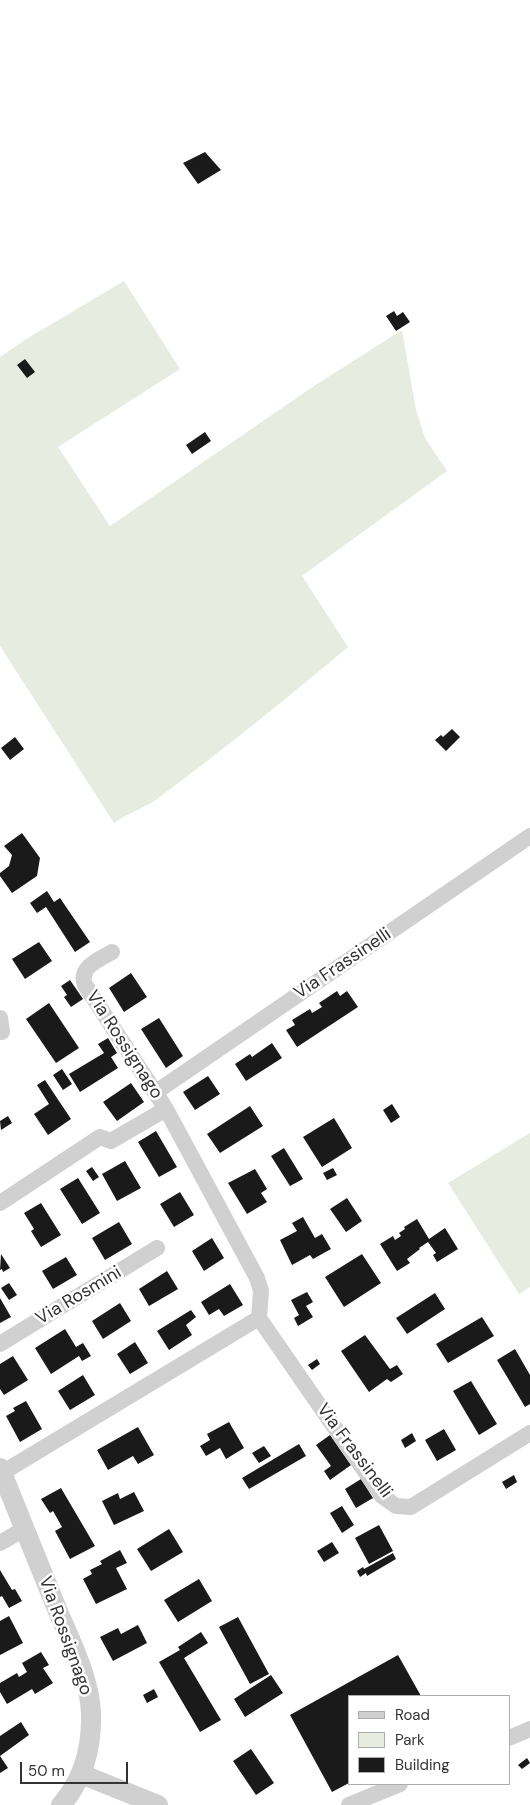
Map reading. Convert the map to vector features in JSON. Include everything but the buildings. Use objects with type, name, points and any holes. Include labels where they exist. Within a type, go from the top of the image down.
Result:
[{"type":"street","name":"Via Frassinelli","points":[[156,1092],[530,836]]},
{"type":"street","name":"Via Rossignago","points":[[0,1203],[100,1137],[111,1142],[166,1109],[85,985],[82,977],[84,971],[112,952]]},
{"type":"street","points":[[0,1018],[2,1032],[0,1032]]},
{"type":"street","points":[[1,1470],[259,1318],[261,1291],[256,1278],[166,1109]]},
{"type":"street","name":"Via Rosmini","points":[[0,1344],[157,1248]]},
{"type":"street","name":"Via Frassinelli","points":[[259,1318],[382,1496],[396,1506],[411,1506],[530,1433]]},
{"type":"street","name":"Via Rossignago","points":[[1,1470],[74,1651],[88,1693],[91,1713],[89,1742],[81,1774],[71,1794],[61,1805]]},
{"type":"street","points":[[0,1544],[24,1529]]},
{"type":"street","points":[[510,1738],[530,1729]]},
{"type":"street","points":[[81,1774],[158,1805]]},
{"type":"street","points":[[349,1805],[398,1785]]},
{"type":"green space","points":[[124,281],[180,369],[58,447],[110,526],[317,384],[402,330],[416,410],[425,438],[447,471],[302,576],[348,647],[182,781],[152,802],[114,823],[0,646],[0,357],[28,338]]},
{"type":"green space","points":[[530,1133],[530,1287],[519,1294],[448,1183]]}]
